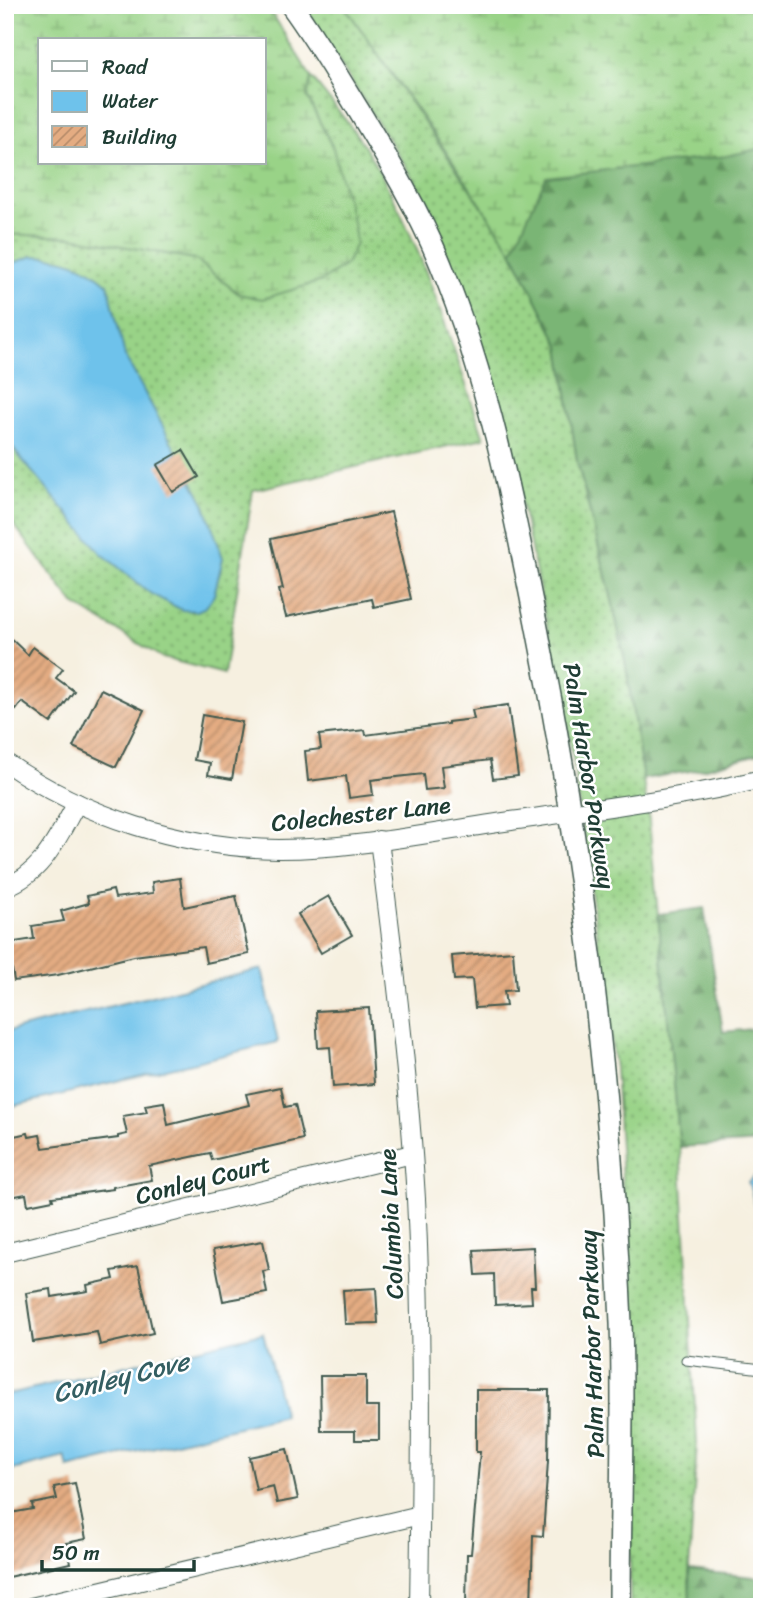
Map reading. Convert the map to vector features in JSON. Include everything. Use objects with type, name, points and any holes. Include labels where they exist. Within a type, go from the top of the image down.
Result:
[{"type":"street","name":"Palm Harbor Parkway","points":[[291,5],[346,89],[409,196],[443,268],[469,343],[501,457],[527,573],[571,812],[604,1070],[621,1321],[620,1607]]},
{"type":"street","name":"Colechester Lane","points":[[5,762],[77,803],[153,831],[224,846],[311,848],[571,812],[762,779]]},
{"type":"street","points":[[5,887],[29,875],[41,864],[77,803]]},
{"type":"street","name":"Columbia Lane","points":[[379,840],[403,1040],[412,1154],[421,1345],[419,1607]]},
{"type":"street","name":"Conley Court","points":[[5,1253],[412,1154]]},
{"type":"street","points":[[31,1607],[420,1515]]},
{"type":"lane","points":[[686,1360],[762,1368]]},
{"type":"green space","points":[[5,5],[267,5],[311,77],[307,97],[333,148],[356,244],[346,264],[322,281],[262,299],[239,294],[195,259],[72,237],[5,234]]},
{"type":"green space","points":[[303,5],[344,5],[511,249],[560,346],[577,461],[626,666],[649,820],[680,1147],[697,1442],[689,1570],[690,1607],[630,1607],[631,1320],[615,1068],[574,764],[515,472],[482,355],[429,203]]},
{"type":"green space","points":[[344,5],[762,5],[762,148],[726,156],[546,177],[512,251]]},
{"type":"green space","points":[[311,77],[361,141],[400,211],[431,285],[484,438],[253,490],[224,674],[163,658],[74,604],[5,513],[5,234],[72,237],[195,259],[239,294],[292,289],[322,281],[333,148],[307,97]]},
{"type":"green space","points":[[762,148],[762,753],[702,769],[643,779],[626,666],[577,461],[560,346],[512,251],[546,177],[726,156]]},
{"type":"green space","points":[[704,908],[723,1032],[762,1028],[762,1142],[680,1147],[658,914]]},
{"type":"green space","points":[[689,1570],[762,1578],[762,1607],[690,1607]]},
{"type":"water","points":[[33,256],[73,262],[108,284],[125,356],[204,503],[223,558],[214,595],[206,607],[197,611],[182,610],[151,594],[101,553],[5,436],[5,266]]},
{"type":"water","points":[[262,969],[278,1042],[5,1108],[5,1032]]},
{"type":"water","points":[[762,1169],[762,1249],[748,1182]]},
{"type":"water","name":"Conley Cove","points":[[263,1333],[284,1416],[68,1468],[65,1457],[5,1472],[5,1395]]},
{"type":"building","points":[[183,450],[199,477],[173,492],[157,465]]},
{"type":"building","points":[[391,512],[411,599],[374,607],[372,599],[286,617],[279,590],[283,589],[271,539]]},
{"type":"building","points":[[5,633],[28,655],[33,647],[63,669],[56,678],[74,691],[51,723],[22,702],[16,710],[5,702]]},
{"type":"building","points":[[101,689],[144,710],[116,767],[73,747]]},
{"type":"building","points":[[508,705],[518,776],[493,779],[490,760],[441,766],[444,788],[425,790],[423,774],[371,780],[373,795],[349,798],[346,776],[308,781],[305,751],[321,749],[319,735],[365,730],[366,735],[448,724],[474,719],[472,710]]},
{"type":"building","points":[[202,715],[242,722],[232,779],[208,775],[210,763],[194,760]]},
{"type":"building","points":[[180,878],[184,907],[236,896],[249,954],[206,963],[203,947],[134,956],[58,975],[14,981],[8,943],[34,939],[32,926],[64,921],[61,911],[89,903],[87,896],[113,890],[115,898],[153,893],[152,882]]},
{"type":"building","points":[[329,896],[352,935],[321,953],[298,914]]},
{"type":"building","points":[[513,951],[516,990],[504,991],[506,1006],[475,1008],[472,979],[454,980],[452,956]]},
{"type":"building","points":[[369,1008],[374,1084],[333,1087],[330,1047],[318,1048],[316,1011]]},
{"type":"building","points":[[281,1087],[285,1107],[295,1105],[303,1139],[212,1160],[210,1153],[149,1166],[152,1180],[113,1189],[52,1197],[53,1200],[28,1205],[26,1194],[5,1198],[5,1138],[28,1133],[29,1137],[40,1135],[43,1148],[118,1138],[127,1134],[123,1116],[147,1112],[145,1105],[164,1102],[168,1125],[249,1105],[246,1094]]},
{"type":"building","points":[[263,1241],[269,1270],[263,1271],[267,1293],[223,1301],[213,1250]]},
{"type":"building","points":[[533,1247],[535,1287],[531,1287],[532,1303],[495,1305],[494,1274],[476,1275],[474,1250]]},
{"type":"building","points":[[138,1266],[153,1333],[100,1345],[97,1332],[33,1342],[26,1293],[51,1289],[52,1297],[88,1291],[87,1285],[114,1279],[112,1271]]},
{"type":"building","points":[[376,1288],[378,1323],[345,1324],[343,1290]]},
{"type":"building","points":[[320,1376],[366,1376],[366,1407],[379,1407],[379,1440],[355,1440],[355,1431],[321,1431]]},
{"type":"building","points":[[476,1390],[549,1390],[543,1536],[533,1535],[531,1607],[466,1607],[467,1554],[471,1554],[480,1452],[476,1452]]},
{"type":"building","points":[[287,1449],[298,1499],[277,1503],[273,1486],[256,1490],[249,1457]]},
{"type":"building","points":[[75,1483],[86,1539],[66,1543],[70,1563],[8,1577],[5,1563],[5,1514],[33,1509],[32,1504],[57,1499],[54,1487]]}]
